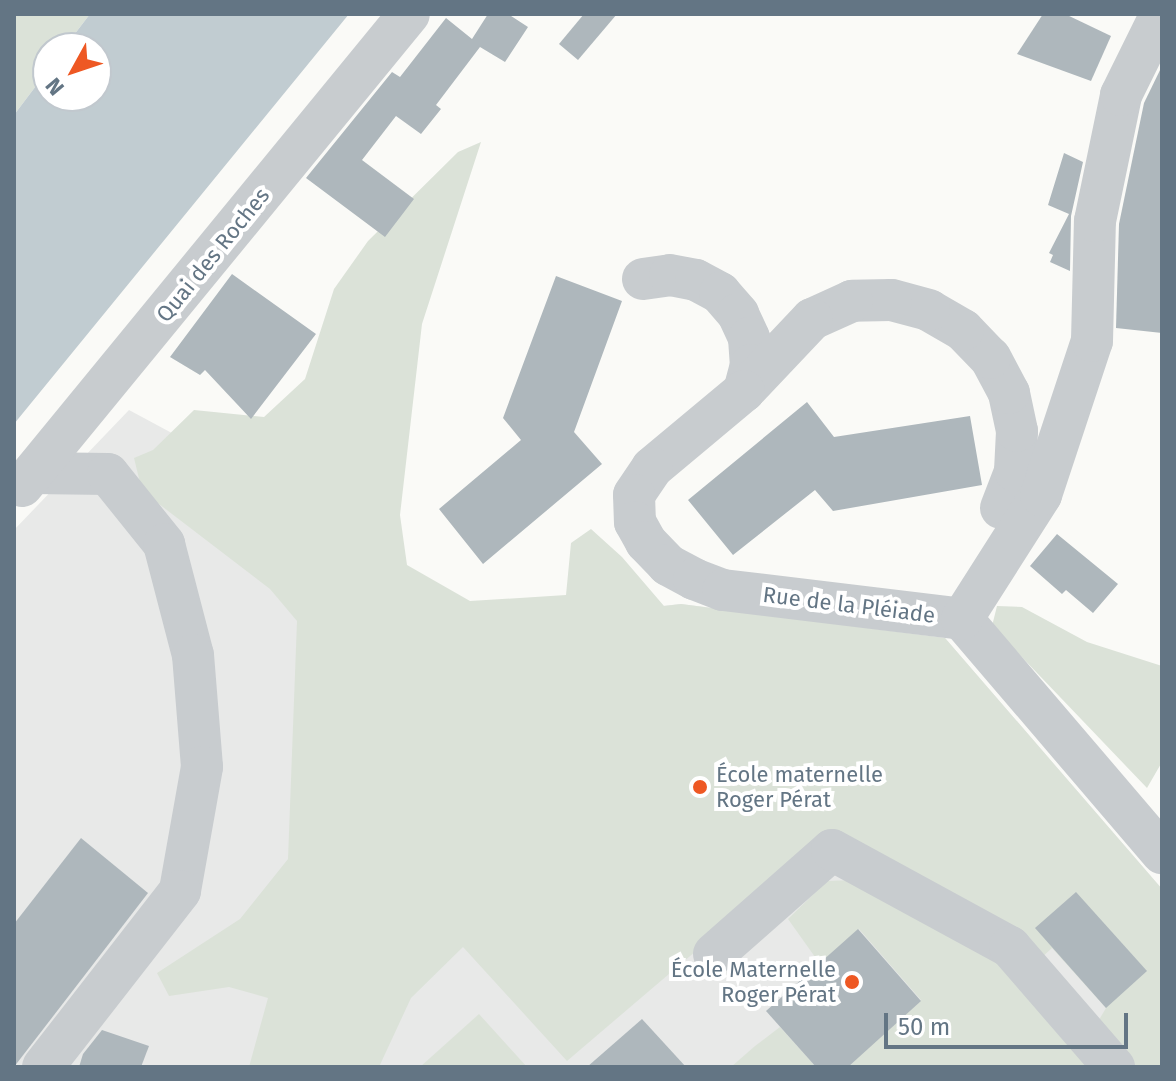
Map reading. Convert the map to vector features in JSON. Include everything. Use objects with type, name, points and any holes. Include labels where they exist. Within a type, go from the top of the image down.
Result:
[{"type":"street","name":"Quai des Roches","points":[[24,484],[409,14]]},
{"type":"street","points":[[962,619],[1041,495],[1083,369],[1092,341],[1095,221],[1121,95],[1161,14]]},
{"type":"street","points":[[643,279],[670,275],[696,280],[720,293],[738,314],[749,338],[751,365],[744,391]]},
{"type":"street","name":"Rue de la Pléiade","points":[[1001,508],[1015,471],[1017,431],[1009,393],[990,358],[972,339],[929,310],[891,300],[852,301],[812,319],[744,391],[652,468],[634,495],[635,522],[646,542],[668,565],[723,590],[962,619],[1162,853]]},
{"type":"street","points":[[24,484],[108,474],[164,544],[193,655],[202,767],[180,891],[43,1067]]},
{"type":"street","points":[[714,954],[832,850],[1010,947],[1114,1067]]},
{"type":"shaded area","points":[[14,14],[90,14],[76,32],[32,32],[32,91],[14,115]]},
{"type":"shaded area","points":[[90,14],[349,14],[14,424],[14,115],[32,91],[32,112],[112,112],[112,32],[76,32]]},
{"type":"shaded area","name":"École maternelle Roger Pérat","points":[[481,142],[422,324],[400,515],[407,565],[470,601],[566,595],[571,543],[591,529],[622,557],[664,606],[681,604],[945,638],[1162,889],[1162,1067],[1129,1067],[1096,1025],[1106,1008],[1052,948],[1040,959],[826,840],[567,1061],[463,947],[411,998],[379,1067],[249,1067],[268,998],[229,987],[169,996],[157,973],[240,919],[288,859],[297,621],[270,589],[142,491],[134,458],[153,450],[194,410],[264,417],[305,379],[334,289],[368,241],[458,152]]},
{"type":"shaded area","name":"École maternelle Roger Pérat","points":[[129,410],[222,460],[368,637],[681,604],[945,638],[1162,889],[1162,1067],[14,1067],[14,530]]},
{"type":"shaded area","points":[[997,606],[1022,607],[1087,642],[1162,666],[1162,762],[1147,788],[992,626]]},
{"type":"shaded area","points":[[853,880],[998,961],[1093,1067],[847,1067],[921,1000],[859,929],[820,964],[788,919],[827,881]]},
{"type":"shaded area","points":[[479,1014],[527,1067],[420,1067]]},
{"type":"shaded area","points":[[780,1027],[816,1067],[731,1067],[755,1046]]},
{"type":"building","points":[[488,14],[508,14],[528,27],[505,62],[480,47],[436,105],[441,109],[421,134],[396,116],[362,160],[414,199],[385,237],[306,178],[392,72],[400,77],[446,18],[472,39]]},
{"type":"building","points":[[584,14],[617,14],[578,60],[559,44]]},
{"type":"building","points":[[1043,14],[1065,14],[1111,36],[1091,81],[1017,54]]},
{"type":"building","points":[[1162,66],[1162,333],[1116,328],[1119,224],[1144,103]]},
{"type":"building","points":[[1064,153],[1083,162],[1071,216],[1070,271],[1050,262],[1053,255],[1049,253],[1069,214],[1048,205]]},
{"type":"building","points":[[232,274],[316,334],[251,419],[205,370],[200,375],[170,357]]},
{"type":"building","points":[[556,276],[622,301],[574,432],[602,464],[483,564],[439,509],[521,440],[503,418]]},
{"type":"building","points":[[807,402],[834,437],[970,416],[982,485],[833,511],[815,490],[733,555],[688,500]]},
{"type":"building","points":[[1057,534],[1118,584],[1093,613],[1066,590],[1062,594],[1030,566]]},
{"type":"building","points":[[81,838],[148,893],[14,1067],[14,924]]},
{"type":"building","points":[[1076,892],[1147,971],[1106,1008],[1035,928]]},
{"type":"building","name":"École Maternelle Roger Pérat","points":[[858,929],[921,1001],[848,1067],[816,1067],[766,1011]]},
{"type":"building","points":[[642,1019],[686,1067],[587,1067]]},
{"type":"building","points":[[102,1030],[149,1046],[141,1067],[79,1067],[83,1054]]},
{"type":"place","name":"École maternelle Roger Pérat","points":[[700,787]]},
{"type":"place","name":"École Maternelle Roger Pérat","points":[[852,982]]}]
